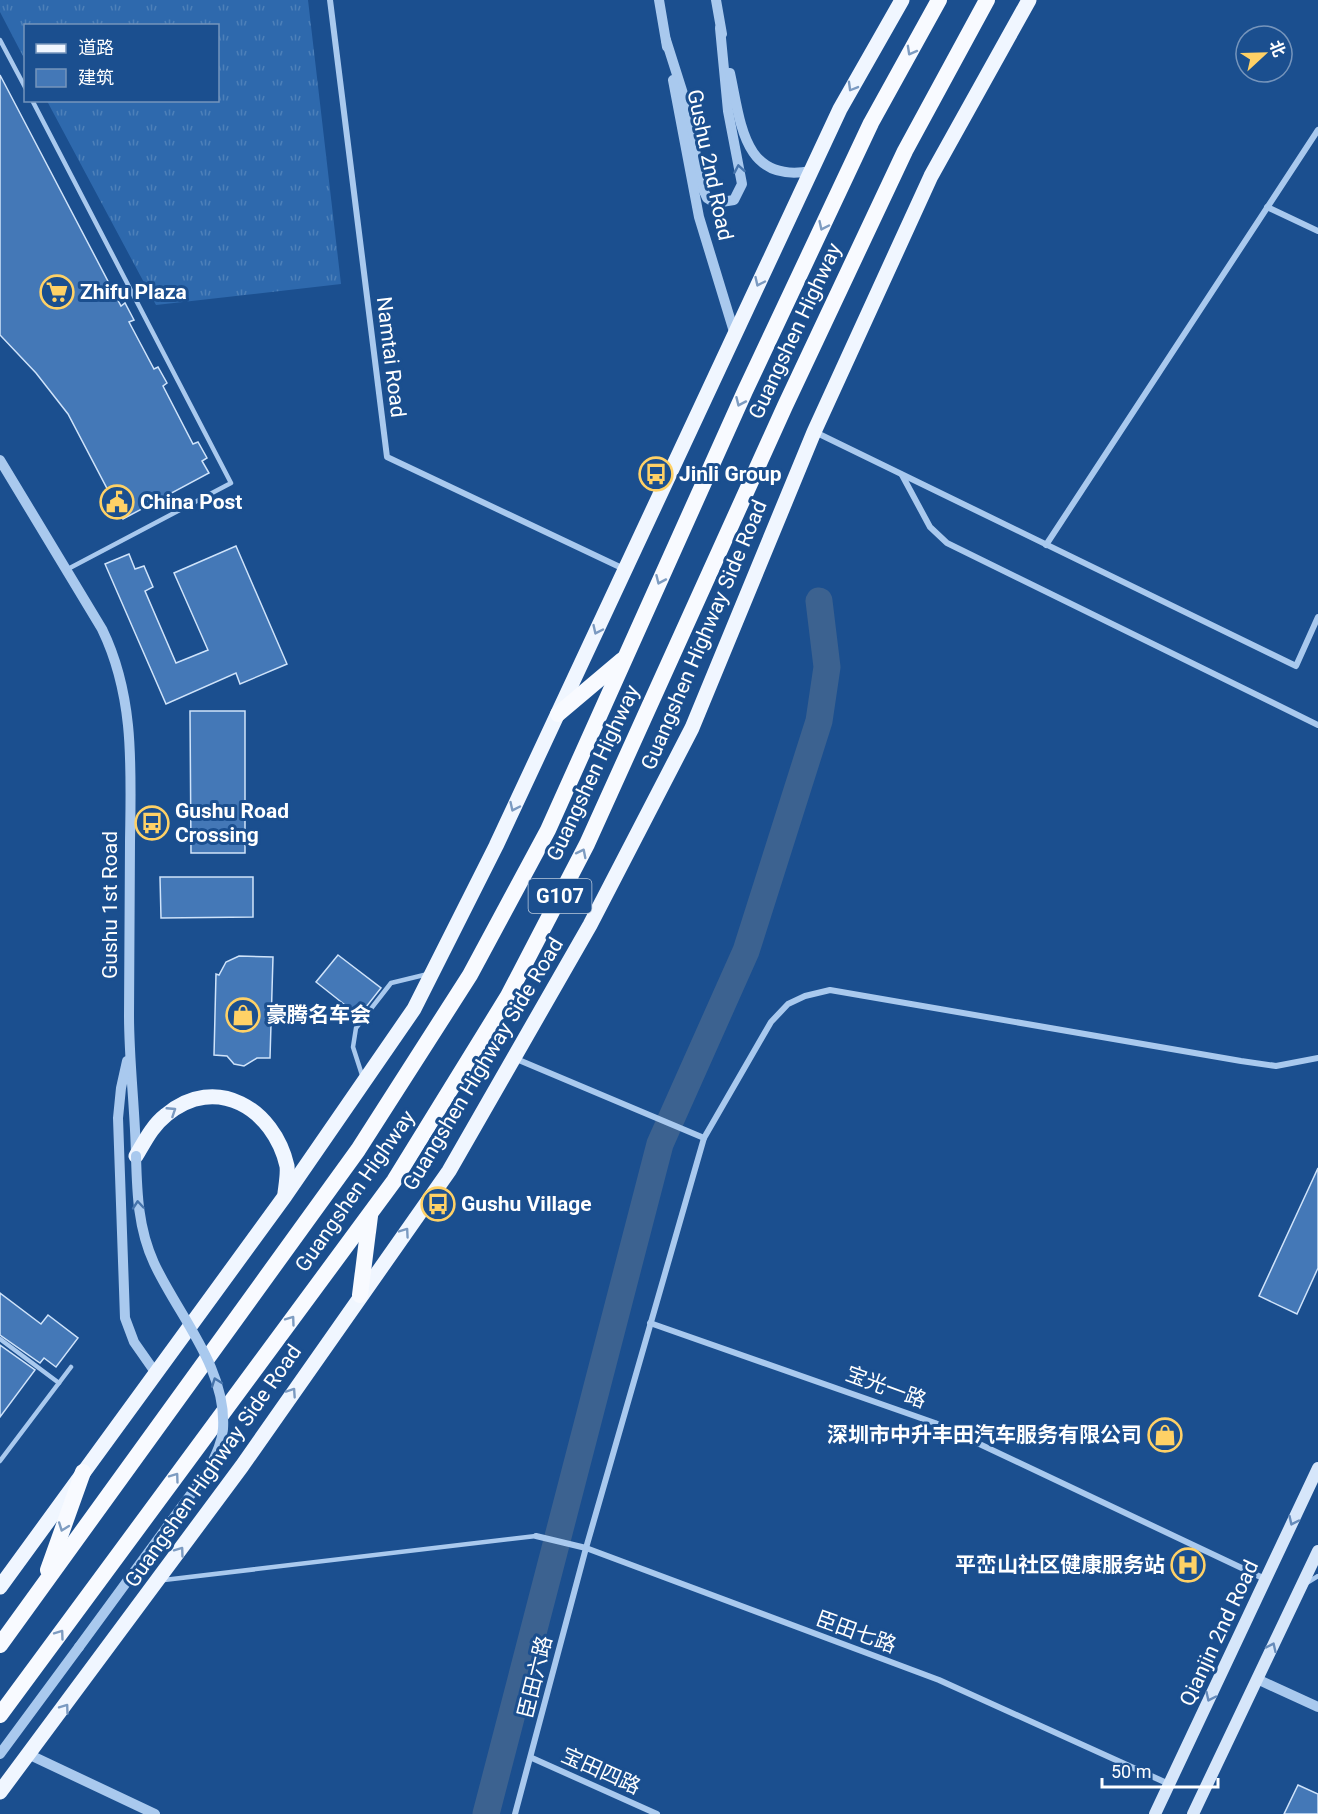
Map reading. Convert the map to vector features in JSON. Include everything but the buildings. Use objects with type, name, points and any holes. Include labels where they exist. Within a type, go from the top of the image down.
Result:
[{"type":"highway","name":"Guangshen Highway","points":[[0,1646],[358,1150],[470,975],[548,830],[745,391],[871,123],[939,0]]},
{"type":"highway","name":"Guangshen Highway","points":[[0,1715],[394,1181],[508,996],[587,844],[784,406],[905,151],[987,0]]},
{"type":"highway","points":[[558,714],[625,658]]},
{"type":"highway","points":[[360,1296],[370,1213]]},
{"type":"highway","points":[[41,1588],[83,1472]]},
{"type":"main road","points":[[0,1587],[285,1196],[414,1009],[558,714],[840,109],[902,0]]},
{"type":"main road","name":"Guangshen Highway Side Road","points":[[0,1792],[159,1581],[449,1171],[591,925],[692,728],[814,432],[932,176],[1029,0]]},
{"type":"main road","points":[[136,1156],[152,1128],[167,1114],[190,1100],[220,1095],[242,1103],[263,1120],[279,1143],[287,1168],[285,1196]]},
{"type":"main road","name":"Qianjin 2nd Road","points":[[1155,1814],[1318,1468]]},
{"type":"main road","points":[[1193,1814],[1318,1551]]},
{"type":"street","name":"Namtai Road","points":[[330,0],[387,457],[626,569]]},
{"type":"street","name":"Gushu 2nd Road","points":[[659,0],[699,217],[735,335]]},
{"type":"street","name":"Gushu 2nd Road","points":[[716,0],[720,28],[744,134],[753,152],[774,172],[791,175],[811,171]]},
{"type":"street","points":[[666,40],[686,103],[704,193],[715,203],[729,203],[737,197],[742,184],[728,111],[720,28]]},
{"type":"street","points":[[1046,545],[1318,130]]},
{"type":"street","points":[[1267,207],[1318,231]]},
{"type":"street","points":[[814,432],[1296,666],[1318,617]]},
{"type":"street","name":"Gushu 1st Road","points":[[0,460],[114,654],[127,704],[131,764],[129,1055],[120,1088],[118,1118],[123,1302],[134,1342],[155,1372]]},
{"type":"street","points":[[901,475],[930,526],[947,543],[1318,725]]},
{"type":"street","name":"臣田六路","points":[[515,1814],[532,1758],[586,1548],[704,1138],[771,1022],[788,1005],[805,996],[830,990],[1252,1063],[1276,1066],[1318,1058]]},
{"type":"street","points":[[0,1754],[208,1471],[218,1451],[223,1431],[222,1405],[210,1368],[153,1262],[142,1231],[137,1199],[135,1107],[129,1055]]},
{"type":"street","points":[[514,1058],[704,1138]]},
{"type":"street","name":"宝光一路","points":[[650,1323],[935,1423],[1266,1580]]},
{"type":"street","name":"臣田七路","points":[[536,1536],[586,1548],[939,1680],[1169,1784]]},
{"type":"street","points":[[1257,1679],[1318,1707]]},
{"type":"street","points":[[30,1755],[155,1814]]},
{"type":"street","name":"宝田四路","points":[[532,1758],[657,1814]]},
{"type":"lane","points":[[0,40],[24,85]]},
{"type":"lane","points":[[33,102],[231,483],[66,570]]},
{"type":"lane","points":[[363,1084],[352,1047],[356,1028],[391,983],[426,975],[435,969]]},
{"type":"lane","points":[[0,1339],[59,1383]]},
{"type":"lane","points":[[0,1461],[71,1368]]},
{"type":"lane","points":[[159,1581],[536,1536]]},
{"type":"lane","points":[[1301,1587],[1318,1576]]},
{"type":"green space","points":[[0,0],[308,0],[341,284],[156,305],[48,102],[219,102],[219,24],[24,24],[24,58],[0,12]]},
{"type":"waterway","points":[[486,1814],[660,1144],[746,951],[819,721],[827,667],[819,601]]},
{"type":"place","name":"Zhifu Plaza","points":[[57,292]]},
{"type":"place","name":"Jinli Group","points":[[656,474]]},
{"type":"place","name":"China Post","points":[[117,502]]},
{"type":"place","name":"Gushu Road Crossing","points":[[152,823]]},
{"type":"place","name":"豪腾名车会","points":[[243,1015]]},
{"type":"place","name":"Gushu Village","points":[[438,1204]]},
{"type":"place","name":"深圳市中升丰田汽车服务有限公司","points":[[1165,1435]]},
{"type":"place","name":"平峦山社区健康服务站","points":[[1188,1565]]}]
